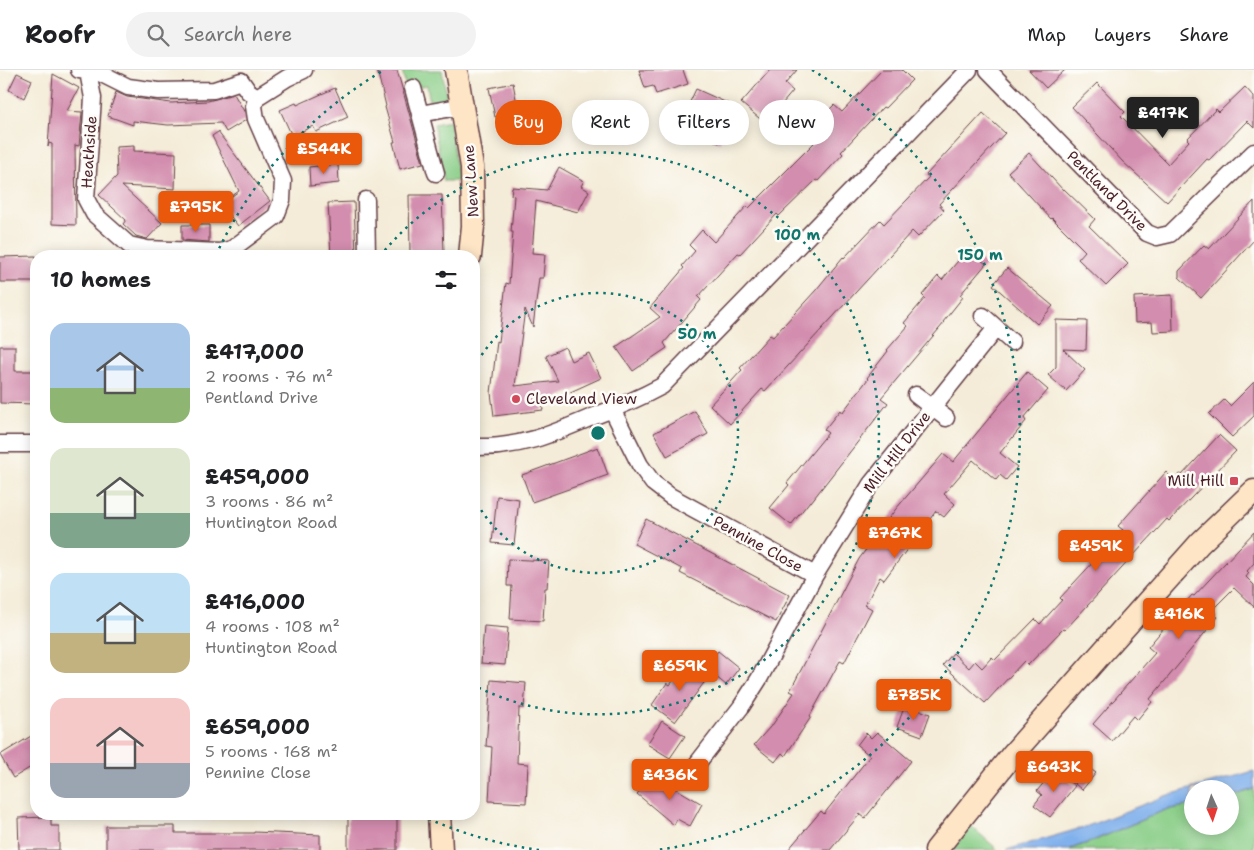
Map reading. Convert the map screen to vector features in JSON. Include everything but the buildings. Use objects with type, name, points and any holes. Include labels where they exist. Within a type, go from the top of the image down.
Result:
[{"type":"street","points":[[85,71],[98,72],[128,87],[158,91],[214,90],[241,81],[248,91],[257,97],[287,78],[304,70]]},
{"type":"street","name":"New Lane","points":[[456,70],[472,167],[473,226],[471,250]]},
{"type":"street","points":[[480,447],[494,448],[521,444],[545,437],[662,386],[969,70]]},
{"type":"street","name":"Pentland Drive","points":[[988,70],[1147,233],[1157,237],[1170,234],[1254,152]]},
{"type":"street","name":"Heathside","points":[[85,71],[93,98],[86,198],[94,214],[130,245],[147,249],[171,250]]},
{"type":"street","points":[[413,88],[436,173]]},
{"type":"street","name":"Heathside","points":[[226,250],[232,249],[276,216],[282,200],[283,181],[256,119],[254,106],[257,97]]},
{"type":"street","points":[[420,114],[463,106]]},
{"type":"street","points":[[366,200],[367,250]]},
{"type":"street","points":[[983,316],[1012,342]]},
{"type":"street","name":"Mill Hill Drive","points":[[815,575],[870,484],[996,328]]},
{"type":"street","name":"Mill Hill Drive","points":[[916,395],[946,418]]},
{"type":"street","name":"Pennine Close","points":[[612,409],[640,465],[653,483],[670,496],[815,575],[759,679],[741,707],[693,769]]},
{"type":"street","points":[[0,444],[30,444]]},
{"type":"street","points":[[936,850],[1012,755],[1100,655],[1200,543],[1254,491]]},
{"type":"street","points":[[439,820],[440,850]]},
{"type":"green space","points":[[402,70],[442,70],[447,100],[430,103],[427,85],[406,89]]},
{"type":"green space","points":[[450,121],[458,181],[444,181],[434,124]]},
{"type":"green space","points":[[1254,789],[1254,850],[1067,850],[1091,842],[1165,810],[1184,806],[1184,835],[1239,835],[1239,794]]},
{"type":"green space","points":[[971,826],[998,850],[952,850]]},
{"type":"water","points":[[1254,771],[1254,789],[1239,794],[1239,780],[1222,780]]},
{"type":"water","points":[[1184,791],[1184,806],[1165,810],[1067,850],[1006,850],[1085,827],[1165,796]]},
{"type":"place","name":"Cleveland View","points":[[516,399]]},
{"type":"place","name":"Mill Hill","points":[[1234,481]]}]
